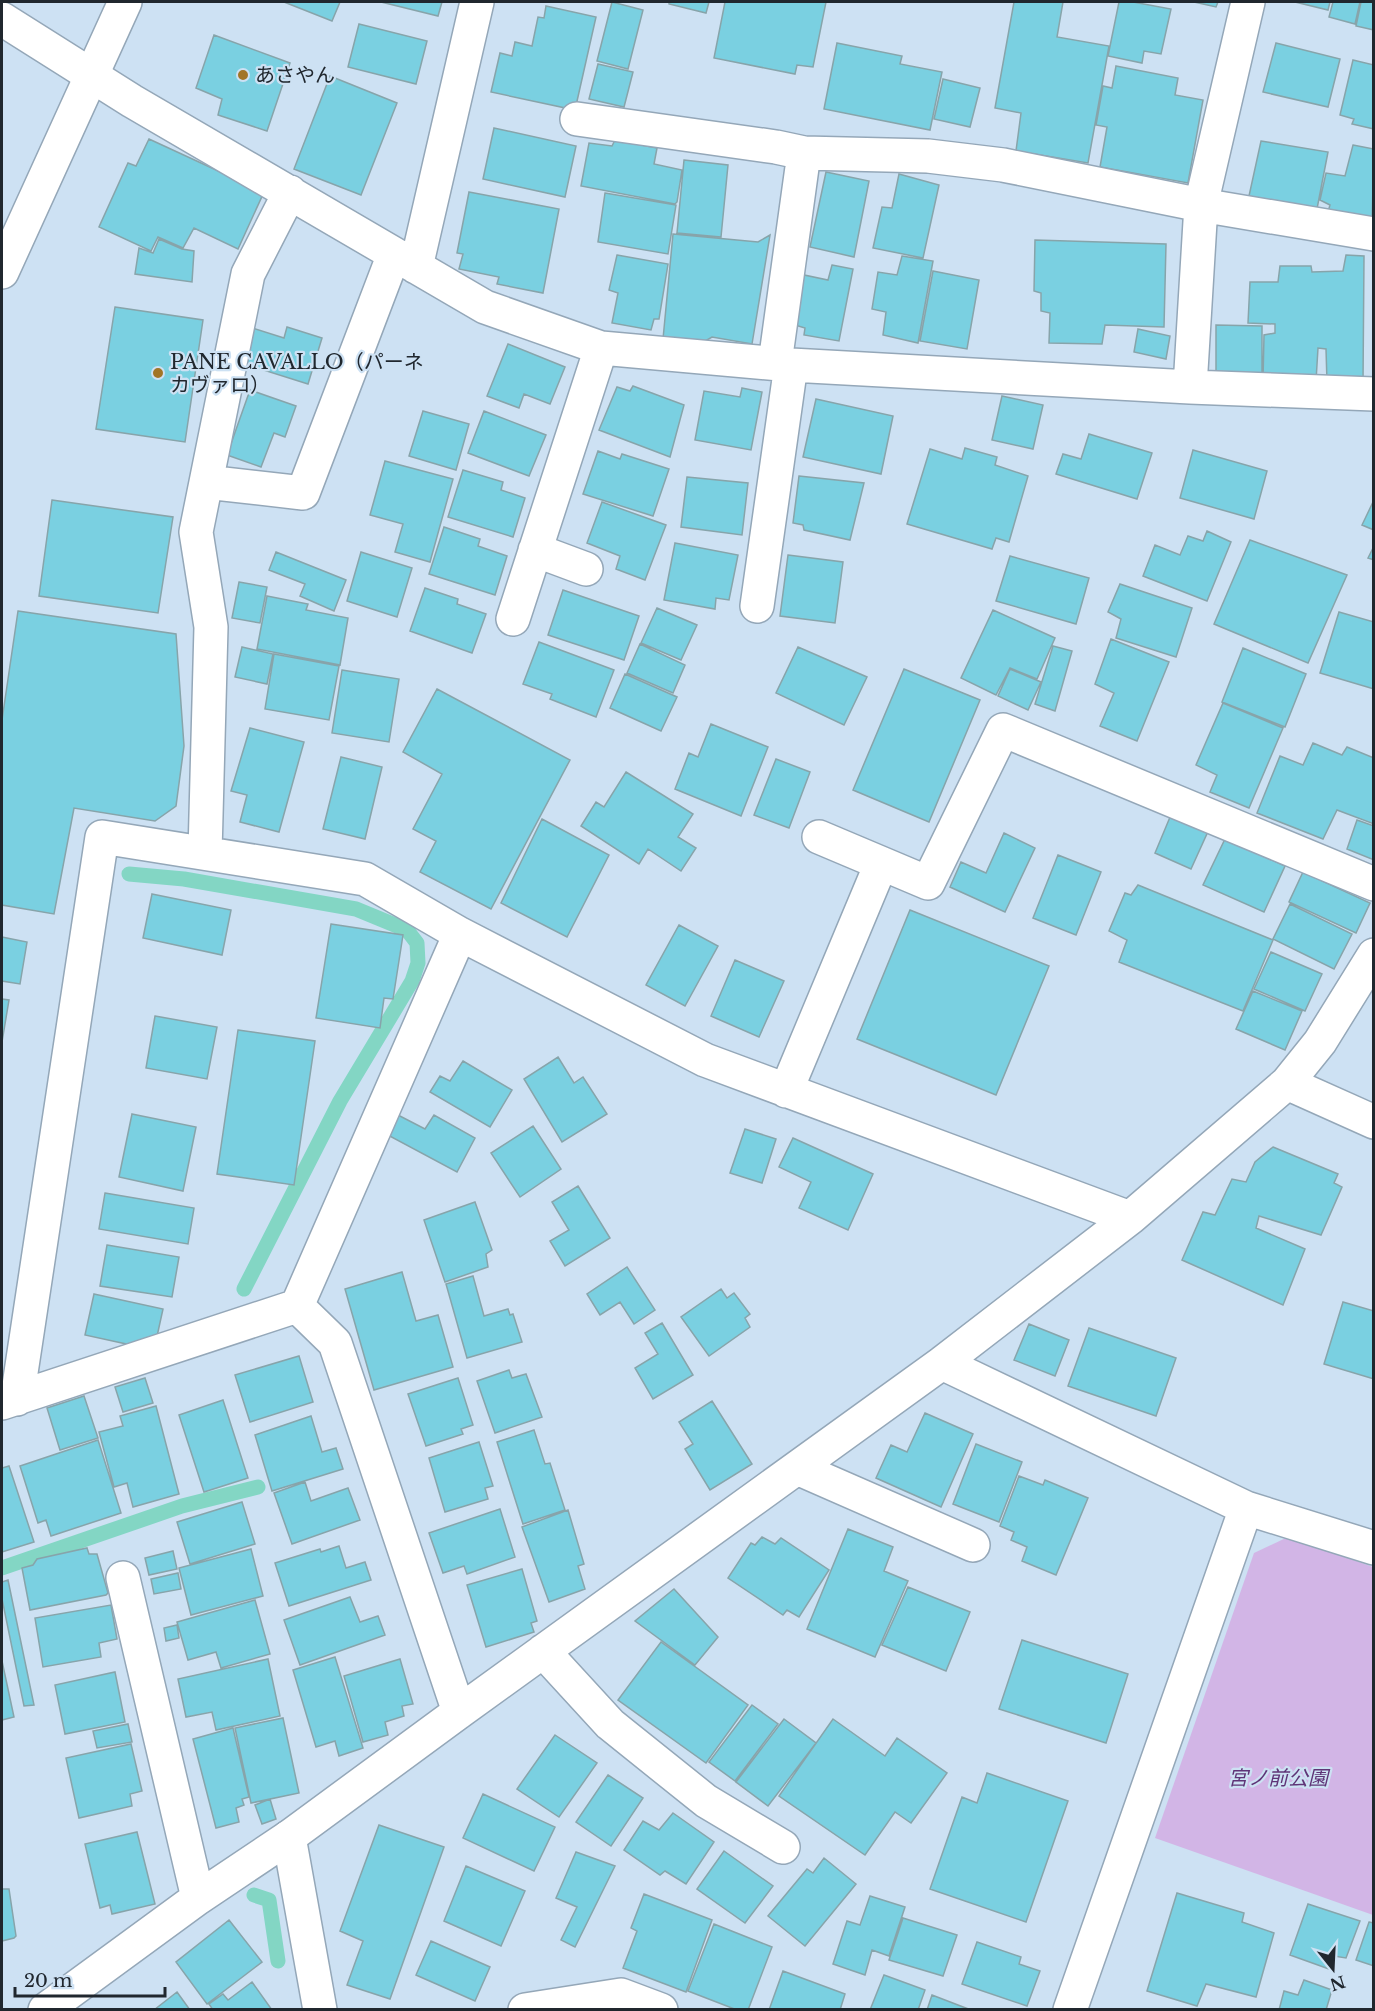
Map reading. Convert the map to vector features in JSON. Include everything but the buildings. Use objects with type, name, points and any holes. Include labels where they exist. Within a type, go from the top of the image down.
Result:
[{"type":"street","points":[[2,272],[125,2]]},
{"type":"street","points":[[206,482],[303,493],[405,260],[477,2]]},
{"type":"street","points":[[1190,387],[1201,205],[1248,2]]},
{"type":"street","points":[[2,19],[132,101],[485,307],[601,348],[783,364],[1190,387],[1374,394]]},
{"type":"street","points":[[577,119],[804,153],[928,156],[1003,165],[1201,205],[1374,234]]},
{"type":"street","points":[[757,606],[804,153]]},
{"type":"street","points":[[205,853],[211,627],[196,532],[248,274],[290,192]]},
{"type":"street","points":[[513,619],[601,348]]},
{"type":"street","points":[[535,549],[586,569]]},
{"type":"street","points":[[819,837],[928,883],[1003,730],[1374,884]]},
{"type":"street","points":[[460,934],[297,1306],[9,1401],[102,837],[365,879],[460,934],[705,1060],[1130,1218]]},
{"type":"street","points":[[786,1091],[881,864]]},
{"type":"street","points":[[45,2010],[198,1898],[289,1837],[942,1363],[1130,1218],[1287,1083],[1320,1042],[1374,955]]},
{"type":"street","points":[[1287,1083],[1374,1122]]},
{"type":"street","points":[[297,1306],[334,1343],[459,1712]]},
{"type":"street","points":[[942,1363],[1246,1508],[1374,1548]]},
{"type":"street","points":[[797,1468],[974,1545]]},
{"type":"street","points":[[1070,2010],[1246,1508]]},
{"type":"street","points":[[123,1578],[198,1898]]},
{"type":"street","points":[[543,1651],[610,1724],[706,1801],[783,1846]]},
{"type":"street","points":[[289,1837],[320,2010]]},
{"type":"street","points":[[525,2010],[621,1995],[661,2010]]},
{"type":"green space","name":"宮ノ前公園","points":[[1288,1537],[1373,1567],[1373,1915],[1155,1838],[1254,1553]]},
{"type":"waterway","points":[[129,874],[184,879],[356,909],[407,930],[417,943],[418,963],[412,981],[340,1101],[244,1289]]},
{"type":"waterway","points":[[2,1568],[182,1506],[258,1487]]},
{"type":"waterway","points":[[254,1895],[269,1900],[278,1961]]},
{"type":"place","name":"あさやん","points":[[243,75]]},
{"type":"place","name":"PANE CAVALLO（パーネ カヴァロ）","points":[[158,373]]}]
